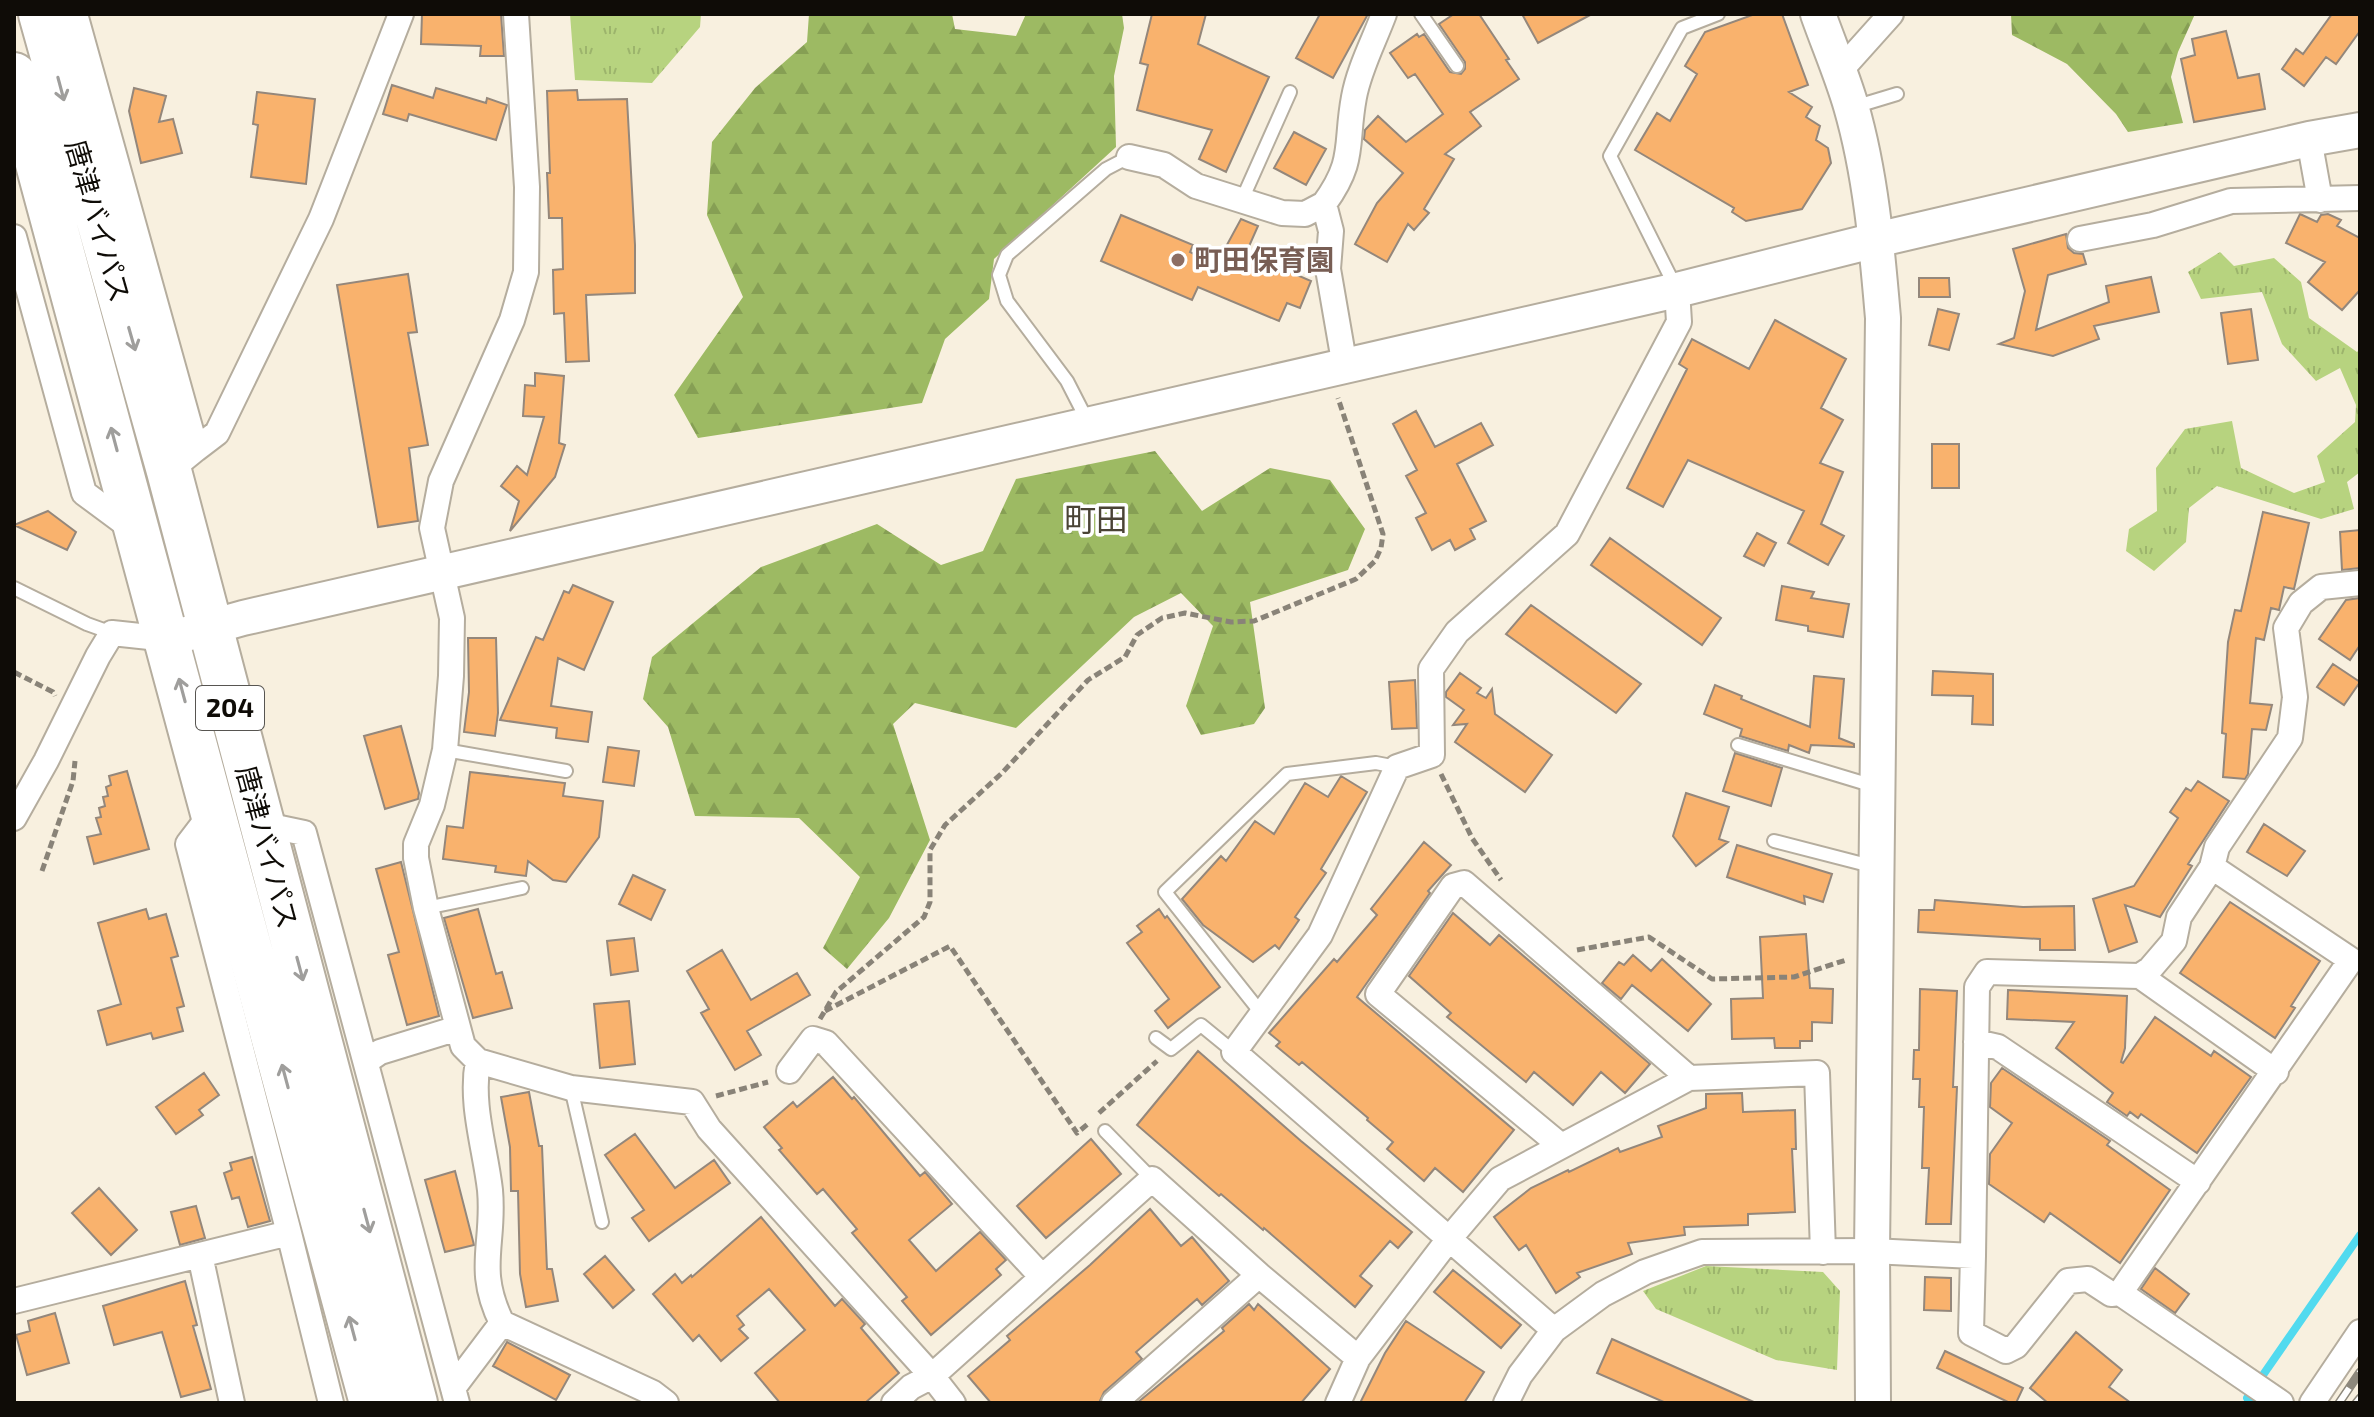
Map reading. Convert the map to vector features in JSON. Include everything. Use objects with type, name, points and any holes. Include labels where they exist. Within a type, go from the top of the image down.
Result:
[{"type":"highway","name":"唐津バイパス","points":[[41,14],[183,460],[209,628],[261,824],[356,1074],[442,1398]]},
{"type":"highway","name":"唐津バイパス","points":[[14,75],[214,810],[292,1171],[372,1403]]},
{"type":"street","points":[[75,14],[183,460],[217,433],[321,219],[401,14]]},
{"type":"street","points":[[516,14],[527,187],[526,272],[512,320],[441,481],[432,528],[452,618],[445,750],[432,805],[416,844],[416,858],[426,908],[463,1046],[478,1061],[571,1088],[692,1102],[709,1129],[953,1403]]},
{"type":"street","points":[[1129,157],[1164,165],[1196,186],[1282,213],[1305,214],[1324,204],[1338,184],[1348,159],[1354,95],[1384,14]]},
{"type":"street","points":[[1818,14],[1851,108],[1865,165],[1883,318],[1872,1251],[1873,1403]]},
{"type":"street","points":[[1839,72],[1891,14]]},
{"type":"street","points":[[14,818],[112,633],[168,639],[1089,426],[1342,382],[1677,290],[1876,240],[2309,139],[2360,130]]},
{"type":"street","points":[[2309,139],[2320,200]]},
{"type":"street","points":[[2080,239],[2153,225],[2231,201],[2360,198]]},
{"type":"street","points":[[1324,204],[1331,231],[1328,269],[1342,382]]},
{"type":"street","points":[[14,237],[84,493],[139,533]]},
{"type":"street","points":[[1554,1330],[1234,1052],[1320,935],[1397,767],[1432,755],[1431,669],[1457,632],[1567,534],[1679,322],[1677,290]]},
{"type":"street","points":[[2140,976],[2174,941],[2179,917],[2212,867],[2217,847],[2290,738],[2295,697],[2286,628],[2301,603],[2321,587],[2360,583]]},
{"type":"street","points":[[2120,1293],[2351,960],[2212,867]]},
{"type":"street","points":[[1560,1145],[1378,994],[1453,886],[1464,883],[1689,1078]]},
{"type":"street","points":[[2265,1392],[2120,1293],[2111,1294],[2088,1279],[2068,1281],[2016,1346],[2006,1351],[1971,1333],[1977,987],[1987,972],[2140,976],[2276,1072]]},
{"type":"street","points":[[356,1074],[380,1052],[458,1028]]},
{"type":"street","points":[[789,1071],[813,1039],[826,1043],[1042,1277]]},
{"type":"street","points":[[1976,1042],[1998,1047],[2198,1182]]},
{"type":"street","points":[[478,1061],[474,1083],[490,1193],[486,1279],[491,1300],[502,1323],[653,1393],[666,1403]]},
{"type":"street","points":[[1338,1403],[1358,1358],[1449,1239],[1500,1179],[1689,1078],[1817,1073],[1823,1252]]},
{"type":"street","points":[[292,1171],[289,1233],[331,1403]]},
{"type":"street","points":[[894,1403],[911,1387],[932,1376],[1152,1179],[1358,1358]]},
{"type":"street","points":[[14,1301],[289,1233]]},
{"type":"street","points":[[1506,1403],[1520,1375],[1554,1330],[1603,1294],[1635,1277],[1702,1252],[1872,1251],[1973,1256]]},
{"type":"street","points":[[200,1255],[232,1403]]},
{"type":"street","points":[[1114,1403],[1259,1275]]},
{"type":"street","points":[[442,1398],[502,1323]]},
{"type":"street","points":[[2312,1403],[2360,1332]]},
{"type":"lane","points":[[1421,14],[1457,66]]},
{"type":"lane","points":[[1677,290],[1610,156],[1682,28],[1718,14]]},
{"type":"lane","points":[[1241,202],[1290,92]]},
{"type":"lane","points":[[1851,108],[1897,94]]},
{"type":"lane","points":[[1089,426],[1067,381],[1007,301],[999,275],[1007,255],[1106,169],[1129,157]]},
{"type":"lane","points":[[14,588],[112,633]]},
{"type":"lane","points":[[1738,745],[1878,788]]},
{"type":"lane","points":[[445,750],[566,771]]},
{"type":"lane","points":[[1262,1014],[1165,892],[1287,774],[1376,763],[1397,767]]},
{"type":"lane","points":[[1774,841],[1877,868]]},
{"type":"lane","points":[[426,908],[522,888]]},
{"type":"lane","points":[[1156,1038],[1171,1049],[1201,1025],[1234,1052]]},
{"type":"lane","points":[[571,1088],[602,1222]]},
{"type":"lane","points":[[1105,1131],[1152,1179]]},
{"type":"path","points":[[813,1039],[815,1028],[836,992],[924,917],[930,902],[930,850],[945,825],[1002,773],[1088,680],[1125,657],[1137,635],[1162,618],[1185,613],[1231,622],[1254,621],[1356,579],[1375,561],[1383,534],[1342,382]]},
{"type":"path","points":[[1432,755],[1472,838],[1504,884]]},
{"type":"path","points":[[1573,950],[1649,937],[1712,979],[1794,977],[1846,960]]},
{"type":"path","points":[[824,1011],[950,946],[1077,1133],[1171,1049]]},
{"type":"path","points":[[692,1102],[763,1085],[789,1071]]},
{"type":"green space","points":[[570,14],[701,14],[700,27],[652,83],[575,80]]},
{"type":"green space","points":[[809,14],[952,14],[955,29],[1016,36],[1026,14],[1122,14],[1124,28],[1114,76],[1116,147],[994,259],[989,299],[945,339],[922,403],[698,438],[674,395],[743,297],[707,215],[712,142],[755,88],[807,42]]},
{"type":"green space","points":[[2011,14],[2195,14],[2171,77],[2183,123],[2128,132],[2116,114],[2067,64],[2012,35]]},
{"type":"green space","points":[[2220,252],[2234,266],[2274,258],[2301,282],[2309,318],[2357,352],[2360,349],[2360,472],[2347,482],[2354,509],[2321,519],[2217,486],[2189,508],[2186,542],[2154,571],[2126,551],[2129,529],[2157,511],[2156,468],[2185,429],[2232,421],[2241,468],[2294,493],[2325,482],[2317,456],[2355,422],[2356,405],[2340,368],[2316,381],[2282,344],[2262,292],[2201,299],[2188,272]]},
{"type":"green space","points":[[1155,451],[1202,511],[1270,468],[1330,480],[1365,529],[1348,570],[1250,602],[1265,708],[1254,724],[1201,735],[1186,706],[1213,626],[1181,593],[1134,617],[1016,728],[915,703],[893,724],[930,840],[889,918],[847,969],[823,948],[860,877],[799,818],[695,816],[668,727],[643,699],[652,657],[761,567],[877,524],[941,565],[983,551],[1016,479]]},
{"type":"green space","points":[[1706,1266],[1823,1272],[1840,1291],[1837,1370],[1776,1360],[1656,1309],[1643,1291]]},
{"type":"building","points":[[422,14],[501,14],[504,56],[480,56],[481,46],[421,44]]},
{"type":"building","points":[[1152,14],[1206,14],[1198,44],[1269,77],[1226,172],[1199,159],[1212,130],[1137,110],[1148,65],[1140,63]]},
{"type":"building","points":[[1320,14],[1368,14],[1333,78],[1296,58]]},
{"type":"building","points":[[1454,14],[1479,14],[1519,79],[1470,112],[1481,126],[1445,154],[1454,159],[1424,209],[1429,213],[1414,230],[1408,224],[1387,262],[1355,244],[1377,203],[1403,173],[1364,139],[1365,130],[1378,116],[1406,142],[1443,114],[1415,74],[1408,78],[1390,53],[1417,34],[1419,37],[1424,34],[1450,72],[1461,74],[1465,62],[1439,24]]},
{"type":"building","points":[[1522,14],[1592,14],[1538,43]]},
{"type":"building","points":[[1755,14],[1782,14],[1808,85],[1789,92],[1812,107],[1806,117],[1820,126],[1816,140],[1828,148],[1831,163],[1802,209],[1746,221],[1732,212],[1734,208],[1635,150],[1657,113],[1670,121],[1697,74],[1685,66],[1705,32]]},
{"type":"building","points":[[2332,14],[2360,14],[2360,31],[2336,64],[2326,57],[2304,86],[2282,69],[2296,49],[2303,54]]},
{"type":"building","points":[[2226,31],[2238,78],[2259,74],[2265,109],[2194,122],[2181,59],[2195,55],[2192,39]]},
{"type":"building","points":[[392,85],[433,98],[436,88],[486,103],[487,98],[507,105],[496,140],[409,114],[407,121],[383,114]]},
{"type":"building","points":[[134,88],[166,96],[159,122],[173,119],[182,153],[141,163],[129,111]]},
{"type":"building","points":[[577,90],[578,100],[627,99],[635,293],[586,295],[589,361],[566,362],[564,313],[554,314],[553,270],[563,269],[562,218],[549,218],[547,91]]},
{"type":"building","points":[[257,92],[315,99],[306,184],[251,177],[258,125],[253,124]]},
{"type":"building","points":[[1294,132],[1326,149],[1306,185],[1274,168]]},
{"type":"building","points":[[2300,214],[2317,222],[2321,215],[2328,214],[2341,220],[2337,226],[2360,238],[2360,290],[2342,310],[2308,282],[2325,262],[2286,243]]},
{"type":"building","points":[[1121,215],[1193,245],[1190,252],[1216,265],[1241,219],[1258,226],[1246,253],[1311,281],[1300,308],[1287,303],[1279,321],[1198,287],[1192,300],[1101,261]]},
{"type":"building","points":[[2066,234],[2068,248],[2074,253],[2083,254],[2086,264],[2048,275],[2036,330],[2109,302],[2106,286],[2151,277],[2159,312],[2094,326],[2099,339],[2053,356],[1999,344],[2014,338],[2025,291],[2013,249]]},
{"type":"building","points":[[408,274],[417,332],[408,333],[428,445],[409,448],[418,521],[378,527],[337,285]]},
{"type":"building","points":[[1919,278],[1949,278],[1950,297],[1919,297]]},
{"type":"building","points":[[1938,309],[1959,314],[1949,350],[1929,345]]},
{"type":"building","points":[[2251,309],[2258,360],[2228,364],[2221,313]]},
{"type":"building","points":[[1775,320],[1846,359],[1821,408],[1843,420],[1820,463],[1843,472],[1821,524],[1844,536],[1828,565],[1788,543],[1804,511],[1688,460],[1663,507],[1627,488],[1687,369],[1679,364],[1692,339],[1749,369]]},
{"type":"building","points":[[535,373],[564,376],[559,443],[565,445],[555,477],[510,531],[519,501],[501,486],[517,466],[527,475],[544,417],[523,416],[525,385],[535,386]]},
{"type":"building","points":[[1416,411],[1435,447],[1481,423],[1493,445],[1457,464],[1486,521],[1470,529],[1475,539],[1455,550],[1450,540],[1432,550],[1416,518],[1426,513],[1406,476],[1417,470],[1393,424]]},
{"type":"building","points":[[1932,444],[1959,444],[1959,488],[1932,488]]},
{"type":"building","points":[[48,511],[76,532],[67,550],[14,525]]},
{"type":"building","points":[[2263,512],[2309,523],[2294,589],[2284,587],[2279,610],[2271,608],[2264,640],[2256,638],[2250,703],[2272,705],[2266,730],[2252,729],[2245,779],[2223,777],[2226,734],[2222,733],[2228,642],[2235,610],[2241,611]]},
{"type":"building","points":[[2360,530],[2360,568],[2342,570],[2340,532]]},
{"type":"building","points":[[1757,533],[1776,543],[1764,566],[1744,556]]},
{"type":"building","points":[[1610,538],[1721,618],[1702,645],[1591,565]]},
{"type":"building","points":[[573,585],[613,602],[584,670],[558,658],[551,706],[592,712],[588,742],[556,738],[557,728],[500,720],[536,637],[543,640],[564,591],[569,593]]},
{"type":"building","points":[[1782,586],[1814,592],[1811,598],[1849,604],[1843,637],[1808,631],[1808,626],[1776,620]]},
{"type":"building","points":[[2360,598],[2360,645],[2350,660],[2319,639],[2346,600]]},
{"type":"building","points":[[1531,605],[1641,684],[1616,713],[1506,634]]},
{"type":"building","points":[[468,638],[496,638],[498,713],[495,736],[464,732],[469,692]]},
{"type":"building","points":[[2333,664],[2360,682],[2344,705],[2317,687]]},
{"type":"building","points":[[1933,671],[1993,674],[1993,725],[1972,724],[1973,696],[1932,695]]},
{"type":"building","points":[[1460,673],[1481,688],[1477,693],[1486,698],[1492,689],[1495,714],[1552,755],[1525,792],[1455,742],[1467,724],[1453,725],[1464,710],[1446,697],[1446,692]]},
{"type":"building","points":[[1814,676],[1844,679],[1839,738],[1854,744],[1854,747],[1811,745],[1809,753],[1789,745],[1788,751],[1740,736],[1742,729],[1704,714],[1715,685],[1810,727]]},
{"type":"building","points":[[1415,680],[1417,728],[1392,729],[1389,682]]},
{"type":"building","points":[[401,726],[418,799],[385,809],[364,736]]},
{"type":"building","points":[[608,747],[639,751],[634,786],[603,782]]},
{"type":"building","points":[[1735,753],[1782,768],[1771,806],[1723,791]]},
{"type":"building","points":[[127,771],[149,849],[94,864],[87,837],[101,834],[96,818],[101,817],[99,808],[105,806],[103,797],[108,796],[106,787],[111,785],[109,776]]},
{"type":"building","points":[[470,772],[565,783],[563,796],[603,801],[599,837],[566,882],[553,880],[528,861],[526,876],[495,872],[496,866],[443,859],[447,826],[463,828]]},
{"type":"building","points":[[1341,776],[1367,792],[1321,869],[1326,873],[1295,917],[1299,920],[1279,949],[1275,945],[1253,962],[1203,925],[1182,899],[1221,856],[1226,861],[1255,821],[1274,834],[1305,783],[1328,797]]},
{"type":"building","points":[[2198,781],[2229,801],[2188,864],[2192,866],[2160,917],[2125,905],[2137,942],[2109,952],[2093,899],[2134,886],[2178,818],[2170,812],[2186,788],[2191,791]]},
{"type":"building","points":[[1686,793],[1729,807],[1719,839],[1728,842],[1696,866],[1673,836]]},
{"type":"building","points":[[2264,824],[2305,851],[2287,876],[2247,852]]},
{"type":"building","points":[[1424,842],[1451,865],[1428,891],[1430,893],[1357,997],[1514,1130],[1463,1192],[1435,1168],[1424,1181],[1387,1149],[1393,1142],[1368,1118],[1302,1062],[1299,1065],[1276,1046],[1280,1042],[1269,1033],[1377,915],[1371,909]]},
{"type":"building","points":[[1737,845],[1832,874],[1823,902],[1804,896],[1805,904],[1727,877]]},
{"type":"building","points":[[401,862],[439,1016],[407,1025],[388,955],[399,952],[376,869]]},
{"type":"building","points":[[633,875],[665,890],[651,920],[619,904]]},
{"type":"building","points":[[1935,900],[2023,907],[2074,906],[2075,950],[2040,950],[2040,939],[1918,932],[1919,910],[1934,910]]},
{"type":"building","points":[[2230,902],[2320,961],[2275,1038],[2180,973]]},
{"type":"building","points":[[146,909],[149,919],[166,914],[178,956],[171,958],[184,1006],[177,1008],[183,1031],[153,1039],[151,1033],[107,1045],[98,1011],[121,1004],[98,923]]},
{"type":"building","points":[[478,909],[496,974],[502,972],[512,1008],[473,1018],[444,918]]},
{"type":"building","points":[[1159,909],[1220,987],[1168,1028],[1155,1011],[1169,999],[1127,943],[1142,932],[1137,926]]},
{"type":"building","points":[[1453,913],[1490,945],[1499,935],[1650,1064],[1625,1093],[1601,1072],[1573,1105],[1534,1072],[1526,1082],[1447,1017],[1451,1013],[1409,976]]},
{"type":"building","points":[[1806,934],[1810,988],[1833,989],[1832,1023],[1812,1022],[1812,1041],[1800,1041],[1800,1048],[1775,1048],[1774,1038],[1732,1039],[1731,999],[1763,998],[1760,937]]},
{"type":"building","points":[[634,938],[638,971],[611,975],[607,941]]},
{"type":"building","points":[[722,950],[751,1000],[797,973],[810,995],[747,1031],[761,1055],[735,1070],[701,1013],[709,1009],[687,971]]},
{"type":"building","points":[[1633,955],[1651,971],[1662,959],[1711,1004],[1688,1031],[1632,985],[1621,999],[1602,983],[1619,962],[1624,965]]},
{"type":"building","points":[[1920,989],[1957,991],[1953,1087],[1957,1087],[1951,1224],[1926,1224],[1929,1168],[1922,1168],[1924,1107],[1919,1107],[1920,1079],[1913,1079],[1914,1050],[1919,1050]]},
{"type":"building","points":[[2008,990],[2127,996],[2125,1048],[2121,1062],[2155,1017],[2211,1056],[2214,1051],[2251,1077],[2197,1153],[2141,1114],[2138,1118],[2130,1112],[2127,1116],[2107,1102],[2113,1093],[2056,1048],[2074,1022],[2007,1019]]},
{"type":"building","points":[[629,1001],[635,1064],[600,1068],[594,1004]]},
{"type":"building","points":[[1198,1051],[1412,1232],[1398,1248],[1390,1241],[1360,1276],[1372,1286],[1355,1307],[1137,1125]]},
{"type":"building","points":[[2002,1068],[2110,1141],[2107,1145],[2170,1190],[2120,1263],[2050,1213],[2044,1222],[1989,1184],[1990,1154],[2012,1123],[1990,1107],[1991,1083]]},
{"type":"building","points":[[204,1073],[219,1095],[199,1110],[203,1115],[176,1134],[156,1107]]},
{"type":"building","points":[[833,1077],[852,1099],[854,1097],[920,1176],[925,1172],[952,1204],[909,1240],[936,1271],[980,1232],[1006,1260],[996,1269],[1001,1275],[931,1335],[902,1301],[907,1297],[852,1233],[857,1229],[823,1189],[817,1194],[779,1150],[782,1148],[764,1127],[793,1102],[797,1107]]},
{"type":"building","points":[[529,1092],[539,1146],[542,1146],[547,1269],[552,1269],[558,1301],[526,1307],[520,1274],[518,1191],[511,1191],[510,1147],[501,1097]]},
{"type":"building","points":[[1742,1093],[1743,1112],[1795,1110],[1796,1149],[1792,1149],[1795,1212],[1748,1214],[1748,1225],[1684,1227],[1685,1235],[1628,1243],[1632,1254],[1577,1273],[1580,1277],[1556,1293],[1526,1245],[1519,1250],[1494,1217],[1531,1188],[1568,1170],[1618,1148],[1620,1152],[1662,1137],[1658,1126],[1706,1108],[1706,1094]]},
{"type":"building","points":[[635,1134],[675,1188],[714,1160],[730,1183],[649,1241],[632,1218],[644,1210],[605,1155]]},
{"type":"building","points":[[1091,1139],[1121,1174],[1046,1238],[1017,1206]]},
{"type":"building","points":[[252,1157],[270,1221],[248,1227],[239,1197],[232,1199],[224,1173],[232,1170],[230,1163]]},
{"type":"building","points":[[455,1171],[474,1245],[445,1252],[425,1180]]},
{"type":"building","points":[[99,1188],[137,1230],[111,1255],[72,1213]]},
{"type":"building","points":[[196,1206],[205,1238],[180,1245],[171,1212]]},
{"type":"building","points":[[1150,1209],[1181,1246],[1192,1237],[1229,1281],[1202,1305],[1197,1299],[1136,1352],[1142,1359],[1104,1392],[1099,1403],[991,1403],[968,1376],[1010,1340],[1007,1336]]},
{"type":"building","points":[[761,1217],[835,1306],[842,1299],[865,1324],[861,1328],[899,1373],[865,1403],[780,1403],[755,1373],[805,1330],[769,1289],[737,1316],[744,1325],[739,1329],[748,1338],[721,1361],[699,1335],[693,1341],[653,1294],[675,1274],[682,1283],[692,1277]]},
{"type":"building","points":[[605,1256],[634,1290],[613,1308],[584,1274]]},
{"type":"building","points":[[2155,1268],[2189,1294],[2175,1313],[2141,1289]]},
{"type":"building","points":[[1453,1270],[1521,1325],[1501,1348],[1434,1292]]},
{"type":"building","points":[[1925,1277],[1951,1278],[1951,1311],[1924,1310]]},
{"type":"building","points":[[185,1281],[197,1325],[193,1326],[211,1389],[181,1397],[162,1332],[114,1345],[103,1306]]},
{"type":"building","points":[[1249,1304],[1254,1310],[1258,1304],[1330,1369],[1301,1403],[1137,1403],[1224,1331],[1222,1328]]},
{"type":"building","points":[[55,1313],[69,1363],[27,1375],[16,1335],[30,1331],[28,1321]]},
{"type":"building","points":[[1406,1321],[1484,1372],[1464,1403],[1360,1403],[1385,1353]]},
{"type":"building","points":[[2076,1332],[2122,1370],[2109,1387],[2131,1403],[2048,1403],[2030,1388]]},
{"type":"building","points":[[1612,1339],[1756,1403],[1666,1403],[1597,1373]]},
{"type":"building","points":[[507,1342],[570,1375],[556,1400],[493,1366]]},
{"type":"building","points":[[1945,1351],[2023,1388],[2016,1403],[2010,1403],[1937,1368]]},
{"type":"waterway","points":[[2250,1403],[2247,1398],[2360,1235]]},
{"type":"railway","points":[[2339,1403],[2360,1372]]},
{"type":"railway","points":[[2356,1403],[2360,1398]]},
{"type":"place","name":"町田保育園","points":[[1178,260]]},
{"type":"district","name":"町田","points":[[1096,520]]}]
